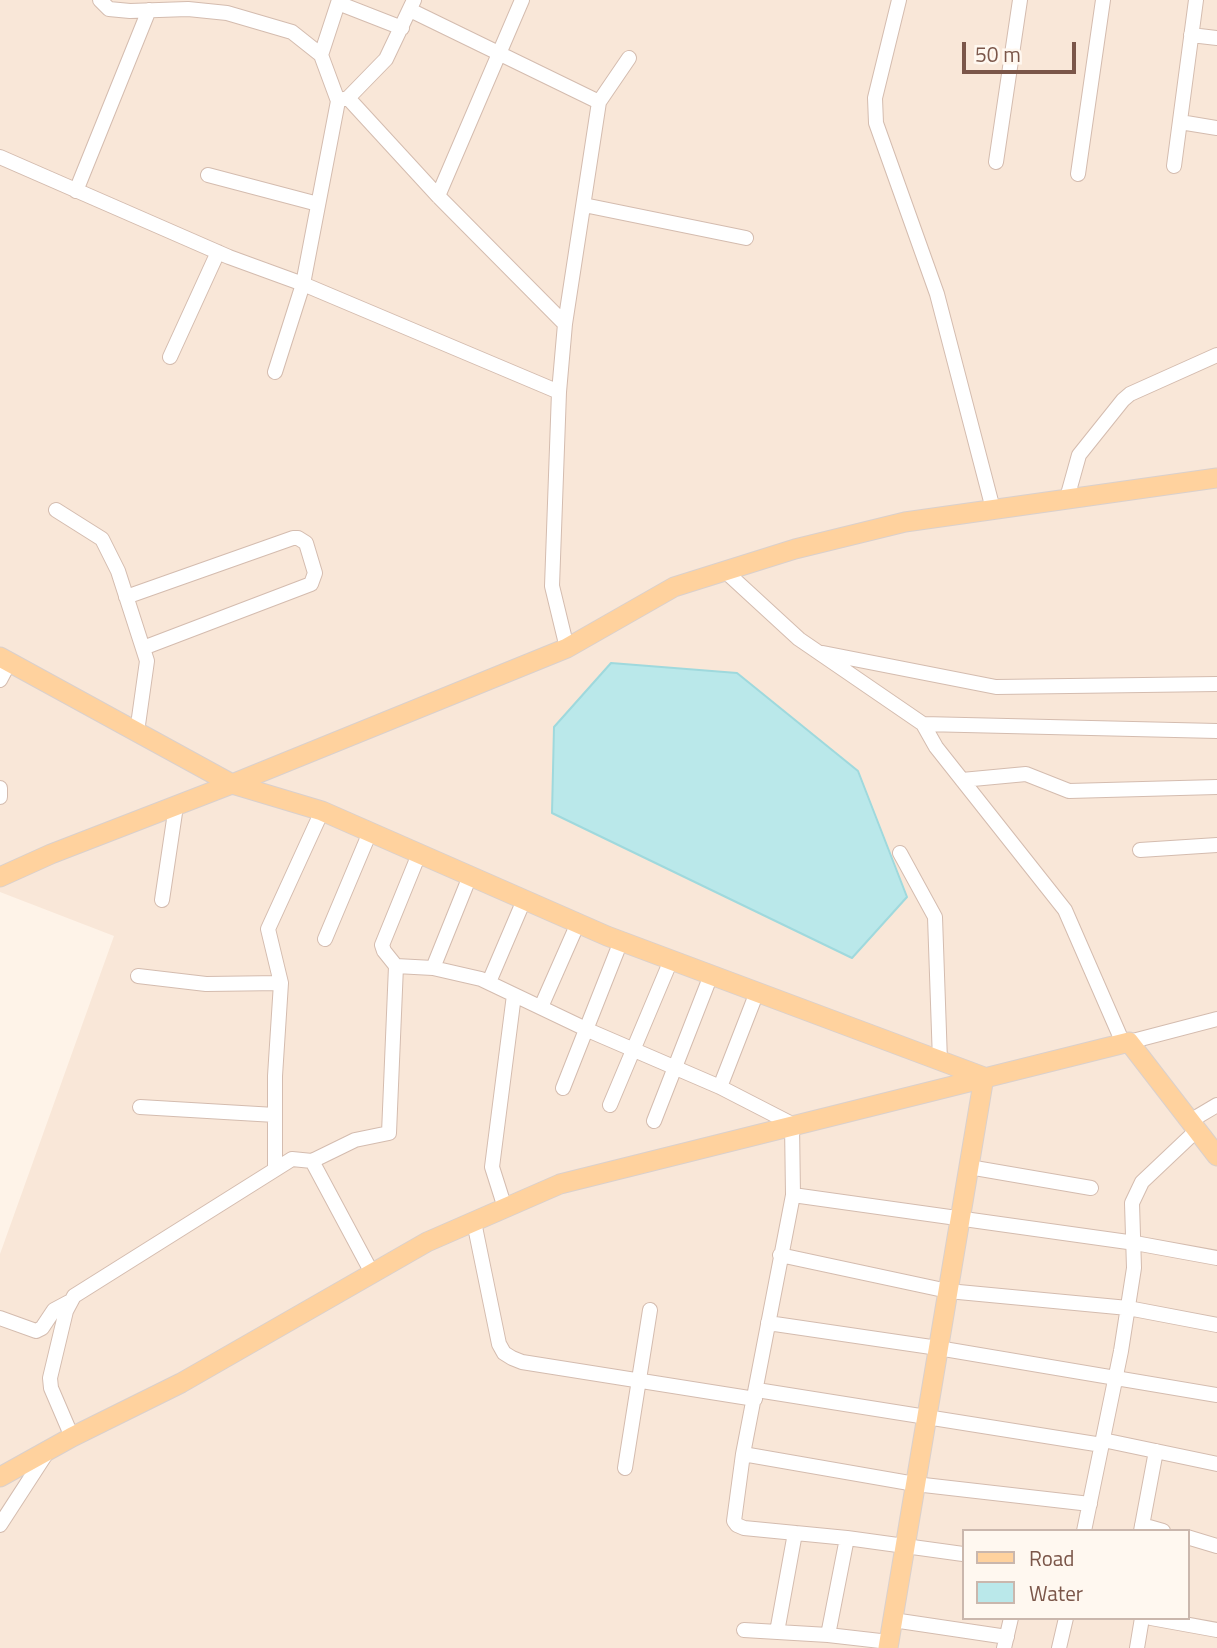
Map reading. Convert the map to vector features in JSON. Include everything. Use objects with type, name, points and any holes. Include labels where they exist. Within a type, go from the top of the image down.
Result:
[{"type":"main road","points":[[1,875],[567,648],[674,587],[794,549],[905,522],[1217,478]]},
{"type":"main road","points":[[3,666],[137,732],[232,784],[322,811],[621,941],[984,1077]]},
{"type":"main road","points":[[0,1477],[72,1437],[181,1383],[427,1242],[560,1184],[792,1124],[1126,1043],[1217,1156]]},
{"type":"main road","points":[[888,1645],[984,1077]]},
{"type":"street","points":[[100,0],[109,9],[149,10],[184,4],[292,32],[321,55],[343,99],[565,324]]},
{"type":"street","points":[[439,197],[523,0]]},
{"type":"street","points":[[899,0],[875,98],[876,123],[937,294],[993,509]]},
{"type":"street","points":[[996,162],[1020,0]]},
{"type":"street","points":[[1078,174],[1102,0]]},
{"type":"street","points":[[1174,166],[1196,0]]},
{"type":"street","points":[[321,55],[339,1],[402,28]]},
{"type":"street","points":[[275,372],[303,284],[318,204],[343,99],[386,60],[412,5],[500,54],[599,102]]},
{"type":"street","points":[[76,191],[149,10]]},
{"type":"street","points":[[1191,35],[1217,38]]},
{"type":"street","points":[[567,648],[552,586],[559,392],[565,324],[599,102],[629,58]]},
{"type":"street","points":[[1180,122],[1217,128]]},
{"type":"street","points":[[0,157],[218,252],[303,284],[559,392]]},
{"type":"street","points":[[208,175],[318,204]]},
{"type":"street","points":[[584,205],[746,238]]},
{"type":"street","points":[[170,357],[218,252]]},
{"type":"street","points":[[1067,498],[1079,455],[1123,400],[1130,394],[1217,355]]},
{"type":"street","points":[[56,510],[102,539],[118,571],[148,667],[137,732]]},
{"type":"street","points":[[125,593],[293,538],[302,539],[306,543],[315,573],[311,584],[143,648]]},
{"type":"street","points":[[725,571],[799,639],[923,724],[936,747],[1065,910],[1126,1043],[1217,1019]]},
{"type":"street","points":[[817,652],[996,687],[1217,684]]},
{"type":"street","points":[[923,724],[1217,731]]},
{"type":"street","points":[[962,780],[1026,774],[1069,791],[1217,787]]},
{"type":"street","points":[[0,788],[0,797]]},
{"type":"street","points":[[162,900],[176,806]]},
{"type":"street","points":[[275,1169],[275,1076],[281,983],[268,929],[322,811]]},
{"type":"street","points":[[325,939],[370,832]]},
{"type":"street","points":[[1140,849],[1217,845]]},
{"type":"street","points":[[900,853],[935,917],[940,1061]]},
{"type":"street","points":[[0,1318],[36,1331],[42,1328],[54,1310],[74,1296],[292,1159],[312,1161],[355,1140],[389,1133],[396,966],[382,945],[419,854]]},
{"type":"street","points":[[433,968],[470,876]]},
{"type":"street","points":[[488,982],[524,900]]},
{"type":"street","points":[[541,1007],[578,923]]},
{"type":"street","points":[[563,1088],[621,941]]},
{"type":"street","points":[[610,1105],[671,960]]},
{"type":"street","points":[[396,966],[433,968],[488,982],[585,1029],[720,1087],[792,1124],[793,1195],[743,1454],[734,1521],[744,1528],[847,1538],[962,1554]]},
{"type":"street","points":[[138,975],[206,984],[281,983]]},
{"type":"street","points":[[654,1121],[711,975]]},
{"type":"street","points":[[720,1087],[757,992]]},
{"type":"street","points":[[505,1208],[492,1167],[514,995]]},
{"type":"street","points":[[1084,1529],[1116,1377],[1134,1268],[1132,1203],[1142,1182],[1193,1126],[1217,1105]]},
{"type":"street","points":[[139,1107],[275,1115]]},
{"type":"street","points":[[312,1161],[372,1273]]},
{"type":"street","points":[[969,1167],[1091,1188]]},
{"type":"street","points":[[793,1195],[1135,1243],[1217,1258]]},
{"type":"street","points":[[474,1222],[499,1344],[504,1353],[522,1362],[641,1381],[756,1394],[1102,1442],[1217,1464]]},
{"type":"street","points":[[780,1255],[948,1291],[1128,1308],[1217,1325]]},
{"type":"street","points":[[69,1302],[50,1378],[51,1388],[72,1437]]},
{"type":"street","points":[[625,1468],[641,1381],[650,1310]]},
{"type":"street","points":[[768,1323],[938,1348],[1217,1395]]},
{"type":"street","points":[[0,1525],[49,1450]]},
{"type":"street","points":[[1141,1528],[1156,1451]]},
{"type":"street","points":[[743,1454],[915,1484],[1090,1504]]},
{"type":"street","points":[[777,1632],[795,1533]]},
{"type":"street","points":[[828,1635],[847,1538]]},
{"type":"street","points":[[1189,1538],[1217,1546]]},
{"type":"street","points":[[893,1620],[1005,1643],[1011,1620]]},
{"type":"street","points":[[1059,1648],[1066,1620]]},
{"type":"street","points":[[1137,1648],[1142,1620]]},
{"type":"street","points":[[1161,1620],[1217,1630]]},
{"type":"street","points":[[744,1630],[828,1635],[888,1645]]},
{"type":"shaded area","points":[[0,0],[1217,0],[1217,1648],[0,1648],[0,1254],[114,936],[0,892]]},
{"type":"water","points":[[611,663],[737,673],[858,771],[907,897],[852,958],[552,813],[554,727]]}]
